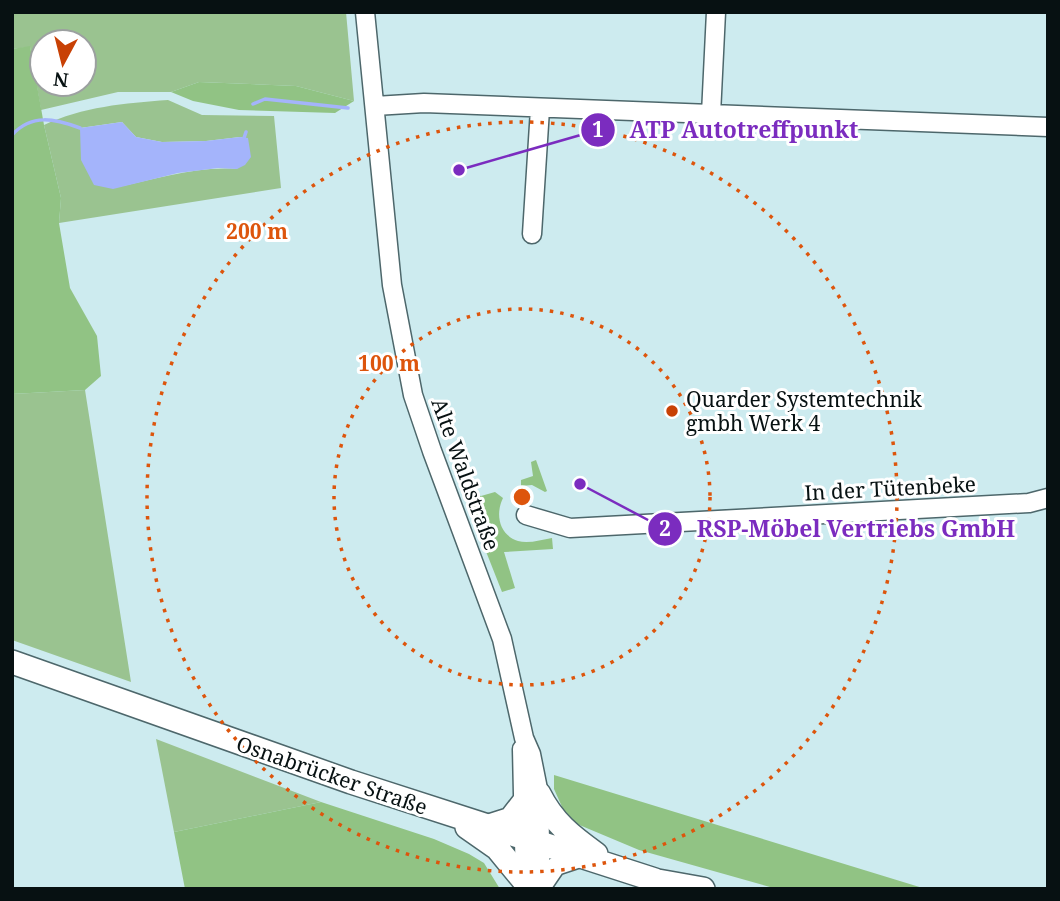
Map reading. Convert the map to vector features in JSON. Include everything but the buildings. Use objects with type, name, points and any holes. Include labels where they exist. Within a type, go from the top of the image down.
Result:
[{"type":"main road","name":"Osnabrücker Straße","points":[[12,662],[141,709],[663,885],[703,889]]},
{"type":"main road","points":[[531,796],[576,840],[616,868]]},
{"type":"main road","points":[[450,814],[497,848],[533,887]]},
{"type":"street","name":"Alte Waldstraße","points":[[365,12],[392,285],[413,395],[502,639],[524,738],[531,754],[533,887]]},
{"type":"street","points":[[711,114],[716,12]]},
{"type":"street","points":[[375,106],[411,103],[1048,127]]},
{"type":"street","points":[[532,234],[540,109]]},
{"type":"street","name":"In der Tütenbeke","points":[[526,515],[570,528],[1029,503],[1048,498]]},
{"type":"street","points":[[484,825],[509,817],[531,796]]},
{"type":"street","points":[[533,887],[556,866],[583,857]]},
{"type":"green space","points":[[12,12],[346,12],[354,101],[296,86],[199,82],[171,92],[118,92],[98,97],[98,28],[28,28],[28,47],[12,49]]},
{"type":"green space","points":[[28,46],[28,98],[39,98],[61,198],[59,223],[70,288],[97,336],[101,376],[85,390],[12,394],[12,49]]},
{"type":"green space","points":[[199,82],[296,86],[354,101],[335,113],[239,110],[193,101],[171,92]]},
{"type":"green space","points":[[39,98],[92,98],[41,110]]},
{"type":"green space","points":[[168,100],[202,115],[274,116],[281,188],[59,223],[61,198],[44,125],[89,110]],"holes":[[[122,122],[136,137],[162,142],[240,137],[248,139],[237,169],[190,172],[113,188],[80,128]]]},
{"type":"green space","points":[[85,390],[131,682],[12,640],[12,394]]},
{"type":"green space","points":[[536,460],[547,491],[545,492],[532,485],[521,486],[521,480],[533,476],[531,462]]},
{"type":"green space","points":[[472,479],[477,495],[495,492],[503,498],[499,511],[500,523],[512,538],[526,542],[552,538],[553,549],[504,552],[515,588],[502,592],[459,483]]},
{"type":"green space","points":[[156,739],[321,802],[174,832]]},
{"type":"green space","points":[[554,775],[926,889],[777,889],[639,850],[577,824],[563,809],[554,789]]},
{"type":"green space","points":[[321,802],[434,839],[469,854],[484,863],[500,889],[185,889],[174,832]]},
{"type":"water","points":[[122,122],[136,137],[162,142],[248,138],[251,157],[245,165],[237,169],[218,168],[178,173],[113,189],[94,185],[81,160],[80,128]]},
{"type":"waterway","points":[[253,104],[265,99],[348,108]]},
{"type":"waterway","points":[[12,135],[28,123],[44,120],[80,128]]},
{"type":"waterway","points":[[244,138],[246,132]]},
{"type":"place","name":"ATP Autotreffpunkt","points":[[459,170]]},
{"type":"place","name":"Quarder Systemtechnik gmbh Werk 4","points":[[672,411]]},
{"type":"place","name":"RSP-Möbel Vertriebs GmbH","points":[[580,484]]}]
